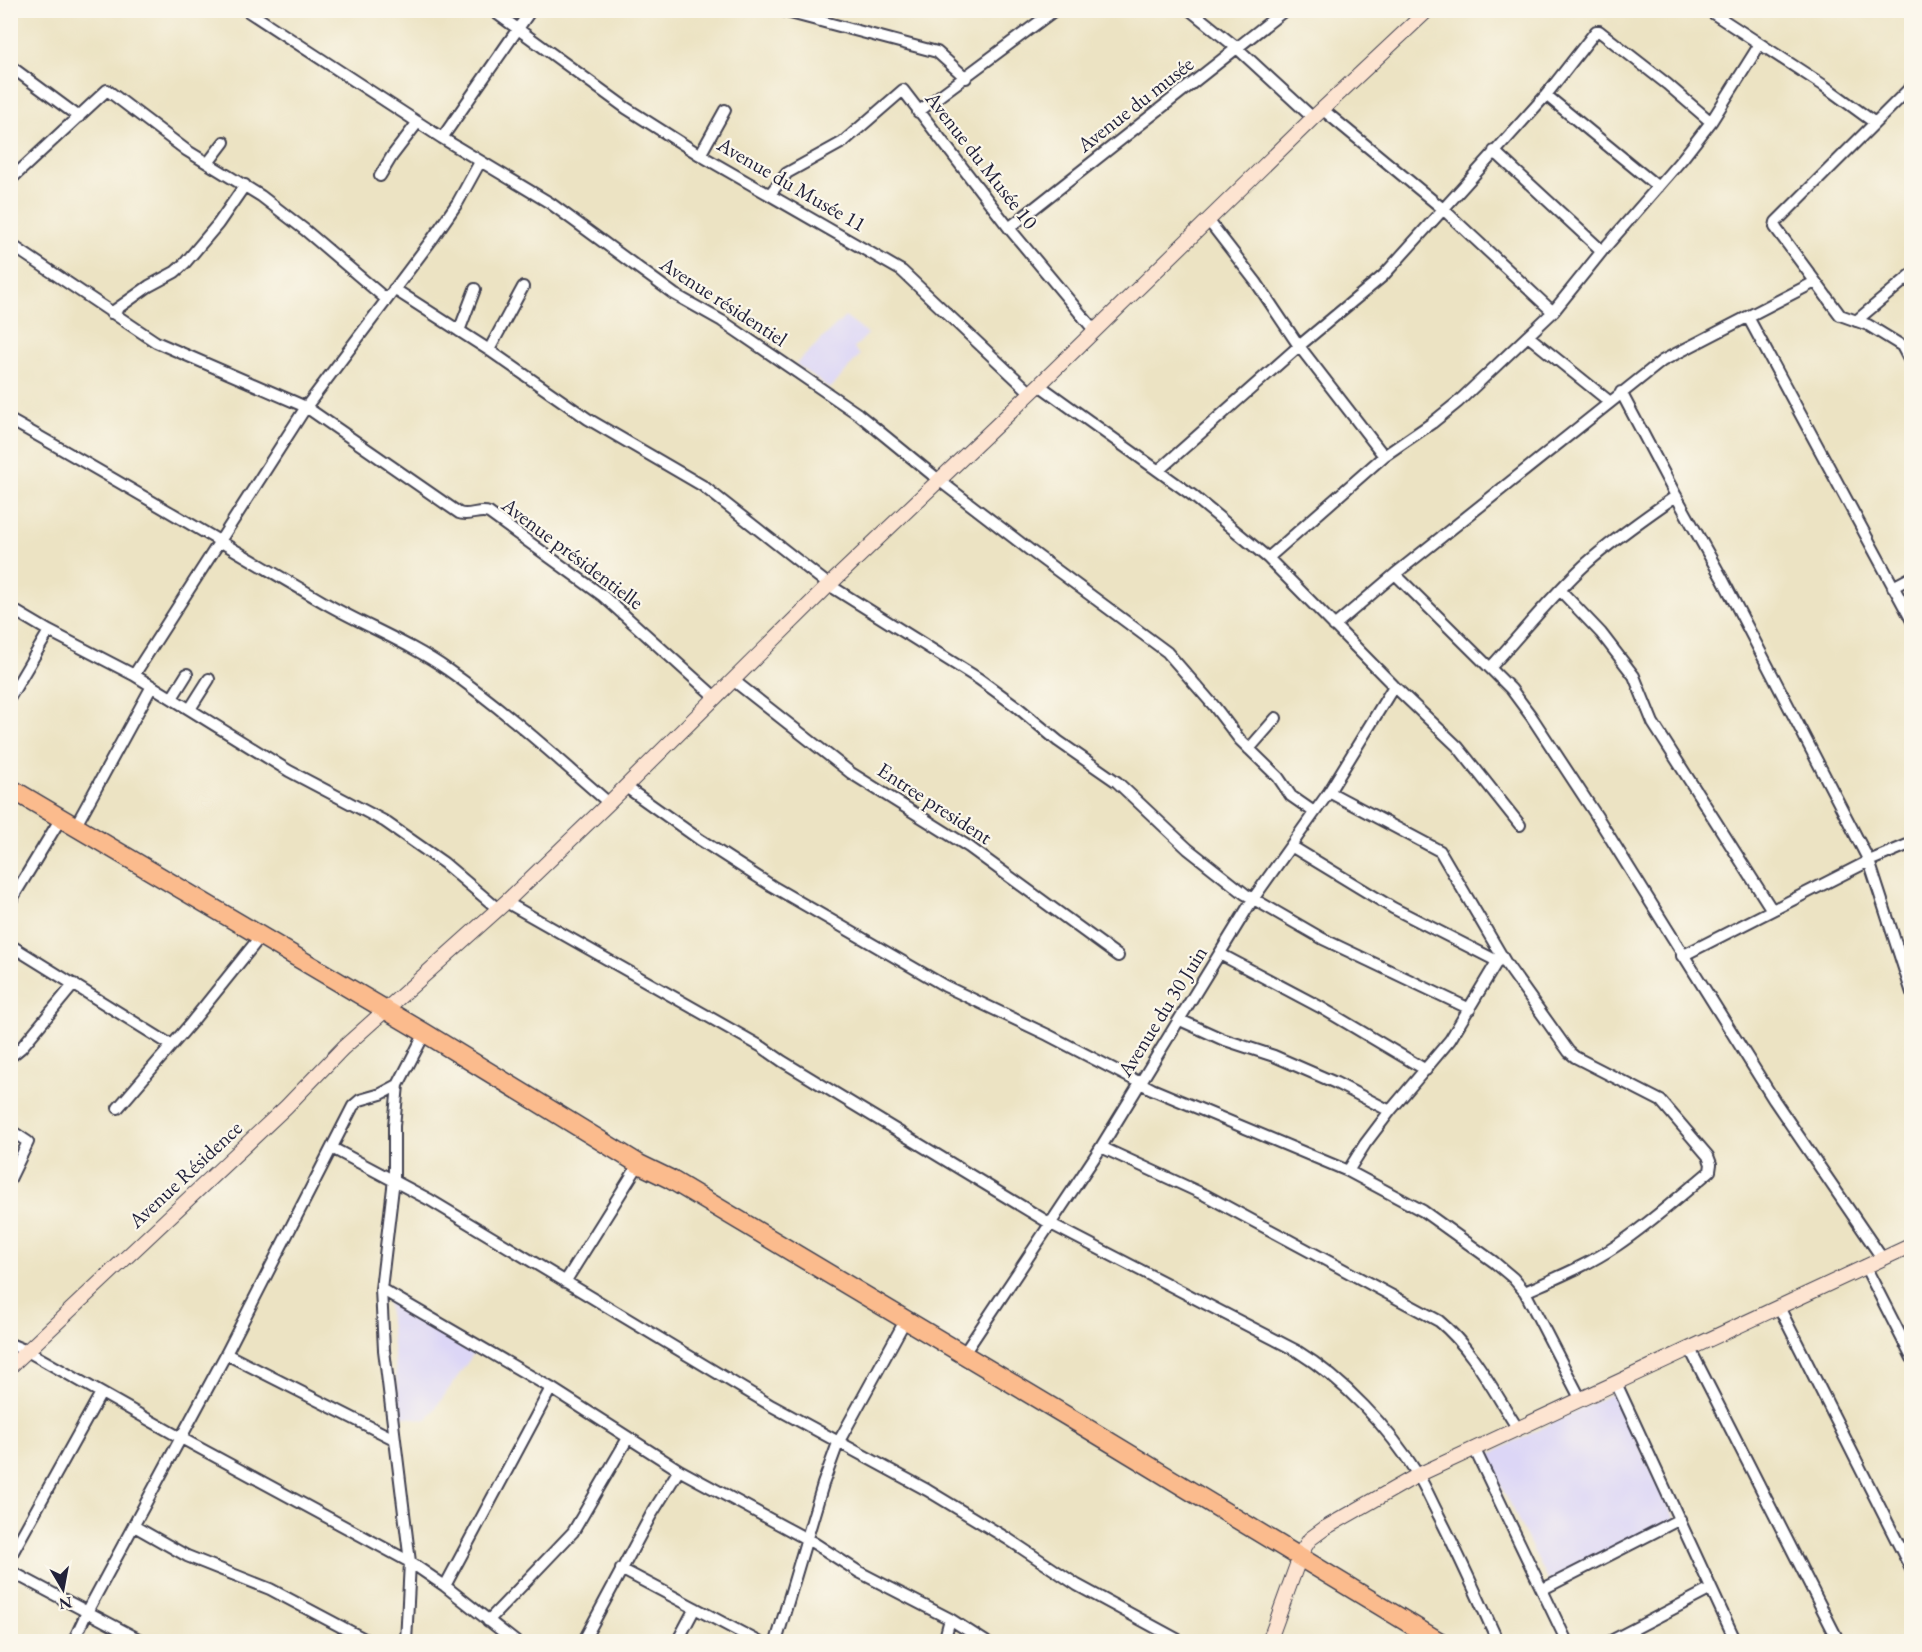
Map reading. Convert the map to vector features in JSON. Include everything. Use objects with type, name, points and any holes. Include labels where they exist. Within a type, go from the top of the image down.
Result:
[{"type":"highway","points":[[10,788],[426,1033],[639,1164],[670,1179],[963,1355],[1142,1459],[1440,1641]]},
{"type":"street","name":"Avenue résidentiel","points":[[246,10],[442,138],[550,203],[674,294],[722,321],[858,414],[940,481],[1167,652],[1250,749],[1278,777],[1291,796],[1314,812]]},
{"type":"street","name":"Avenue du Musée 11","points":[[492,10],[626,108],[700,155],[902,271],[1035,389],[1159,470],[1192,495],[1268,558],[1462,752],[1520,825]]},
{"type":"street","points":[[442,138],[531,10]]},
{"type":"street","name":"Avenue du Musée 10","points":[[778,10],[937,52],[966,78]]},
{"type":"street","points":[[1190,10],[1318,114],[1443,209],[1553,312]]},
{"type":"street","name":"Avenue du musée","points":[[1009,228],[1285,10]]},
{"type":"street","name":"Avenue Résidence","points":[[10,1367],[286,1107],[343,1048],[502,905],[626,787],[829,585],[940,481],[1428,10]]},
{"type":"street","points":[[1708,10],[1823,85],[1875,123]]},
{"type":"street","points":[[918,112],[966,78],[1048,12]]},
{"type":"street","points":[[1159,470],[1299,346],[1383,276],[1546,96],[1598,31],[1712,122]]},
{"type":"street","points":[[1268,558],[1384,456],[1449,409],[1553,312],[1602,250],[1712,122],[1760,44]]},
{"type":"street","points":[[10,66],[80,117]]},
{"type":"street","points":[[1911,86],[1775,225],[1776,230],[1840,315],[1880,331],[1907,350],[1911,365]]},
{"type":"street","points":[[10,180],[107,90],[166,136],[245,185],[305,230],[386,299]]},
{"type":"street","name":"Avenue du Musée 10","points":[[770,194],[787,173],[843,142],[901,90],[905,91],[918,112],[1009,228],[1094,330]]},
{"type":"street","points":[[1546,96],[1658,187]]},
{"type":"street","points":[[700,155],[725,110]]},
{"type":"street","points":[[380,176],[418,122]]},
{"type":"street","points":[[208,163],[224,142]]},
{"type":"street","points":[[1494,151],[1602,250]]},
{"type":"street","points":[[134,675],[306,407],[452,211],[480,162]]},
{"type":"street","points":[[111,313],[148,286],[175,272],[185,263],[218,224],[245,185]]},
{"type":"street","points":[[1208,220],[1256,282],[1299,346],[1384,456]]},
{"type":"street","name":"Avenue présidentielle","points":[[10,244],[156,342],[306,407],[459,513],[466,515],[486,511],[603,596],[715,697]]},
{"type":"street","points":[[1856,321],[1911,274]]},
{"type":"street","points":[[1334,626],[1395,574],[1662,361],[1815,282]]},
{"type":"street","points":[[1901,283],[1911,288]]},
{"type":"street","points":[[489,350],[523,287]]},
{"type":"street","points":[[394,289],[489,350],[588,419],[703,486],[829,585],[979,679],[1058,741],[1117,782],[1188,849],[1231,884],[1323,939],[1470,1009]]},
{"type":"street","points":[[459,332],[475,289]]},
{"type":"street","points":[[1748,317],[1911,621]]},
{"type":"street","points":[[1528,336],[1610,402]]},
{"type":"street","points":[[1621,392],[1740,611],[1869,861],[1911,993]]},
{"type":"street","points":[[10,420],[329,605],[416,650],[448,670],[525,730],[609,803]]},
{"type":"street","points":[[1490,668],[1587,563],[1617,538],[1676,496]]},
{"type":"street","points":[[1395,574],[1511,689],[1551,744],[1774,1100],[1882,1258]]},
{"type":"street","points":[[1893,586],[1911,577]]},
{"type":"street","points":[[1560,590],[1601,633],[1634,676],[1653,723],[1772,910]]},
{"type":"street","points":[[10,608],[134,675],[289,771],[384,821],[502,905],[762,1047],[1051,1224],[1320,1365],[1353,1396],[1390,1437],[1418,1475],[1498,1641]]},
{"type":"street","points":[[10,697],[49,631]]},
{"type":"street","points":[[172,698],[187,674]]},
{"type":"street","points":[[190,709],[209,679]]},
{"type":"street","name":"Entree president","points":[[734,680],[851,772],[969,847],[1118,956]]},
{"type":"street","points":[[10,902],[68,822],[152,686]]},
{"type":"street","name":"Avenue du 30 Juin","points":[[963,1355],[1101,1148],[1254,899],[1329,792],[1394,686]]},
{"type":"street","points":[[1250,749],[1276,718]]},
{"type":"street","points":[[626,787],[699,839],[772,886],[945,986],[1048,1035],[1140,1083],[1348,1171],[1423,1211],[1494,1262],[1525,1292],[1581,1400]]},
{"type":"street","points":[[1329,792],[1440,851],[1499,958],[1569,1052],[1575,1058],[1661,1101],[1708,1156],[1711,1164],[1710,1171],[1657,1216],[1593,1261],[1525,1292]]},
{"type":"street","points":[[1682,956],[1869,861],[1911,843]]},
{"type":"street","points":[[1291,846],[1393,908],[1499,958]]},
{"type":"street","points":[[118,1108],[260,937]]},
{"type":"street","points":[[10,945],[171,1045]]},
{"type":"street","points":[[1220,954],[1320,1007],[1426,1070]]},
{"type":"street","points":[[1348,1171],[1390,1111],[1450,1040],[1499,958]]},
{"type":"street","points":[[10,1057],[21,1048],[74,984]]},
{"type":"street","points":[[1180,1020],[1222,1039],[1274,1056],[1336,1083],[1390,1111]]},
{"type":"street","points":[[406,1641],[410,1562],[393,1439],[384,1350],[381,1289],[394,1179],[394,1126],[398,1085],[426,1033]]},
{"type":"street","points":[[73,1641],[226,1354],[353,1106],[360,1100],[381,1094],[398,1085]]},
{"type":"street","points":[[10,1131],[28,1142],[10,1179]]},
{"type":"street","points":[[332,1148],[394,1179],[474,1225],[772,1406],[927,1490],[1008,1539],[1077,1585],[1182,1641]]},
{"type":"street","points":[[1101,1148],[1205,1195],[1438,1321],[1452,1332],[1470,1354],[1518,1429]]},
{"type":"street","points":[[565,1282],[639,1164]]},
{"type":"street","points":[[1269,1641],[1300,1556],[1310,1539],[1325,1528],[1418,1475],[1911,1245]]},
{"type":"street","points":[[1865,1266],[1911,1358]]},
{"type":"street","points":[[381,1289],[551,1388],[679,1470],[986,1641]]},
{"type":"street","points":[[1779,1307],[1911,1571]]},
{"type":"street","points":[[776,1641],[823,1484],[838,1443],[906,1319]]},
{"type":"street","points":[[10,1344],[27,1350],[181,1438],[410,1562],[516,1641]]},
{"type":"street","points":[[1690,1349],[1839,1641]]},
{"type":"street","points":[[226,1354],[393,1439]]},
{"type":"street","points":[[1616,1383],[1736,1641]]},
{"type":"street","points":[[445,1586],[551,1388]]},
{"type":"street","points":[[10,1557],[101,1393]]},
{"type":"street","points":[[489,1621],[573,1532],[628,1438]]},
{"type":"street","points":[[1475,1450],[1567,1641]]},
{"type":"street","points":[[583,1641],[651,1515],[679,1470]]},
{"type":"street","points":[[1543,1589],[1680,1520]]},
{"type":"street","points":[[134,1526],[187,1556],[270,1589],[370,1641]]},
{"type":"street","points":[[621,1569],[759,1641]]},
{"type":"street","points":[[10,1571],[144,1641]]},
{"type":"street","points":[[1609,1641],[1711,1589]]},
{"type":"street","points":[[677,1641],[695,1608]]},
{"type":"street","points":[[944,1641],[950,1620]]},
{"type":"shaded area","points":[[845,317],[868,334],[854,348],[860,355],[830,389],[796,364]]},
{"type":"shaded area","points":[[387,1296],[477,1349],[427,1420],[401,1416]]},
{"type":"shaded area","points":[[1613,1393],[1675,1519],[1549,1582],[1486,1456]]}]
